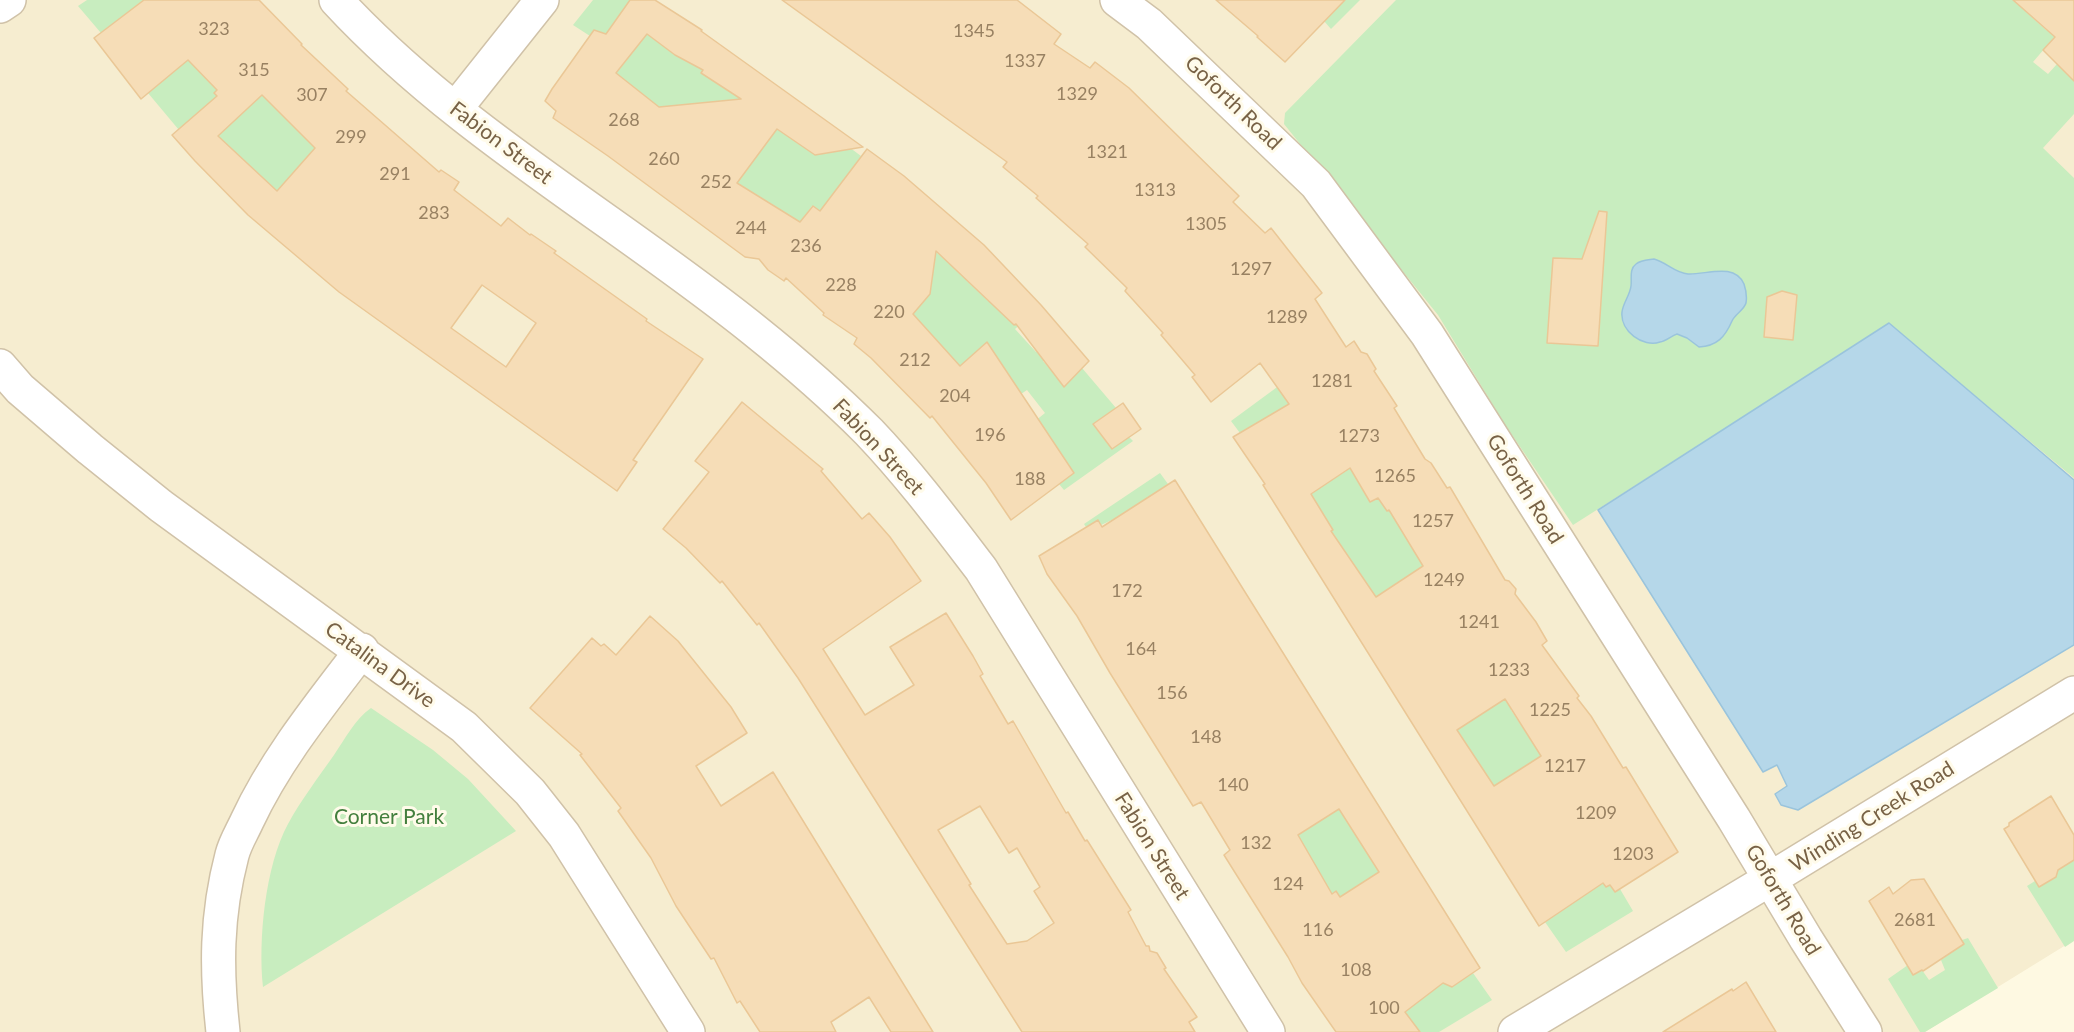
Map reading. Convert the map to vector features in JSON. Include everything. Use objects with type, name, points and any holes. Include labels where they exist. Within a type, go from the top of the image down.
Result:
[{"type":"street","points":[[0,6],[9,0]]},
{"type":"street","name":"Fabion Street","points":[[336,0],[420,81],[493,140],[672,267],[793,362],[868,432],[901,468],[981,569],[1268,1032]]},
{"type":"street","points":[[456,108],[542,0]]},
{"type":"street","name":"Goforth Road","points":[[1118,0],[1149,24],[1316,184],[1432,342],[1865,1032]]},
{"type":"street","name":"Catalina Drive","points":[[0,366],[20,389],[161,506],[362,650],[464,727],[530,792],[564,835],[688,1032]]},
{"type":"street","points":[[223,1032],[218,980],[219,918],[232,852],[259,794],[298,735],[362,650]]},
{"type":"street","name":"Winding Creek Road","points":[[1515,1032],[2074,693]]},
{"type":"shaded area","points":[[0,0],[2074,0],[2074,940],[1925,1032],[0,1032]]},
{"type":"green space","points":[[87,0],[152,0],[217,90],[215,94],[240,115],[295,62],[320,116],[394,321],[179,130],[148,93],[168,76],[101,33],[78,6]]},
{"type":"green space","points":[[593,0],[630,0],[644,31],[675,55],[717,50],[701,73],[727,90],[742,68],[790,138],[815,155],[845,144],[861,156],[846,177],[943,258],[949,261],[985,261],[966,280],[988,301],[1036,310],[1015,329],[1036,352],[1055,333],[1065,343],[1043,361],[1065,386],[1082,368],[1116,408],[1093,425],[1112,449],[1129,437],[1133,441],[1064,490],[1059,484],[998,451],[1045,413],[1027,390],[1021,394],[937,387],[929,373],[948,353],[935,338],[930,342],[835,223],[812,206],[777,253],[783,214],[781,210],[767,201],[763,204],[718,209],[757,155],[678,105],[645,148],[642,104],[645,96],[628,83],[596,100],[632,53],[617,37],[608,41],[604,33],[594,30],[590,36],[573,25]]},
{"type":"green space","points":[[1345,0],[1360,0],[1331,29],[1324,21]]},
{"type":"green space","points":[[1396,0],[2013,0],[2046,30],[2057,34],[2033,62],[2048,74],[2057,64],[2074,81],[2074,114],[2043,148],[2074,178],[2074,478],[1889,324],[1573,525],[1504,423],[1438,315],[1284,124],[1285,113]]},
{"type":"green space","points":[[1333,346],[1285,399],[1306,429],[1332,480],[1395,439],[1356,478],[1370,502],[1378,498],[1387,510],[1415,494],[1544,674],[1511,710],[1535,746],[1585,727],[1526,766],[1588,855],[1606,887],[1610,885],[1615,892],[1620,889],[1633,911],[1566,952],[1545,922],[1569,905],[1311,544],[1332,530],[1318,505],[1240,433],[1231,421]]},
{"type":"green space","points":[[1160,473],[1168,484],[1145,500],[1362,794],[1348,823],[1365,850],[1387,835],[1452,987],[1473,973],[1492,1000],[1439,1032],[1408,1032],[1414,1024],[1405,1012],[1343,895],[1340,897],[1336,891],[1310,906],[1306,865],[1131,543],[1114,519],[1101,525],[1098,520],[1086,527],[1084,524]]},
{"type":"green space","name":"Corner Park","points":[[371,708],[433,750],[468,779],[516,831],[263,987],[262,948],[265,904],[280,841],[293,815],[355,723]]},
{"type":"green space","points":[[2074,860],[2074,941],[2065,947],[2027,886],[2035,881],[2044,884],[2056,877],[2058,870]]},
{"type":"green space","points":[[1968,938],[1998,988],[1925,1032],[1920,1032],[1888,979],[1908,965],[1913,974],[1922,970],[1929,980],[1945,970],[1941,960],[1963,944],[1962,940]]},
{"type":"water","points":[[1654,259],[1683,273],[1727,271],[1739,277],[1745,286],[1746,303],[1720,340],[1711,345],[1699,347],[1677,334],[1662,341],[1647,343],[1629,331],[1622,319],[1622,312],[1630,289],[1632,269],[1640,262]]},
{"type":"water","points":[[1889,323],[2074,480],[2074,645],[1798,810],[1781,805],[1775,794],[1787,786],[1777,765],[1763,772],[1598,510]]},
{"type":"building","points":[[144,0],[259,0],[301,45],[348,89],[346,91],[439,172],[441,170],[459,182],[454,190],[501,226],[508,218],[556,251],[554,253],[647,319],[646,321],[703,359],[633,460],[637,462],[617,491],[339,292],[248,215],[172,135],[217,96],[214,93],[217,90],[188,60],[141,99],[94,38]],"holes":[[[262,95],[315,148],[277,191],[218,136]],[[482,285],[536,323],[506,367],[451,328]]]},
{"type":"building","points":[[630,0],[655,0],[702,30],[863,147],[815,155],[777,129],[737,183],[800,222],[813,206],[820,211],[867,149],[904,176],[984,245],[1041,305],[1089,361],[1064,387],[1016,324],[1014,325],[936,251],[930,294],[913,314],[960,366],[987,342],[1074,473],[1011,520],[986,483],[932,416],[930,418],[871,358],[854,344],[857,338],[823,315],[824,313],[786,278],[784,281],[768,270],[759,259],[745,257],[553,118],[556,111],[545,101],[552,89],[594,30],[606,34]],"holes":[[[647,34],[675,55],[703,70],[701,73],[741,99],[659,107],[616,73]]]},
{"type":"building","points":[[782,0],[1017,0],[1061,34],[1054,44],[1090,68],[1095,62],[1129,88],[1239,196],[1233,202],[1265,233],[1271,228],[1322,293],[1315,299],[1346,347],[1354,341],[1361,352],[1367,354],[1376,369],[1374,371],[1397,406],[1394,408],[1425,459],[1431,463],[1447,488],[1450,487],[1505,580],[1516,589],[1515,594],[1547,641],[1542,645],[1579,696],[1577,698],[1591,716],[1623,768],[1626,767],[1678,852],[1615,892],[1610,885],[1606,887],[1603,883],[1539,926],[1263,485],[1265,484],[1233,437],[1289,404],[1260,363],[1211,402],[1192,377],[1195,375],[1161,335],[1163,333],[1125,291],[1127,288],[1085,247],[1088,244],[1036,198],[1038,196],[1003,167],[1007,162]],"holes":[[[1350,468],[1370,502],[1378,498],[1387,511],[1389,510],[1423,566],[1376,597],[1331,531],[1333,530],[1311,494]],[[1505,699],[1541,756],[1494,786],[1457,730]]]},
{"type":"building","points":[[1216,0],[1345,0],[1285,62]]},
{"type":"building","points":[[2013,0],[2074,0],[2074,81],[2043,50],[2055,37]]},
{"type":"building","points":[[1599,211],[1607,212],[1598,346],[1547,343],[1553,258],[1582,259]]},
{"type":"building","points":[[1782,291],[1797,295],[1793,340],[1764,337],[1767,297]]},
{"type":"building","points":[[742,402],[823,469],[821,471],[862,519],[869,513],[890,537],[921,581],[823,649],[865,715],[914,685],[890,647],[946,613],[973,656],[983,674],[980,676],[1008,724],[1013,721],[1066,813],[1068,812],[1085,841],[1087,840],[1131,910],[1128,912],[1146,946],[1149,946],[1150,951],[1157,953],[1166,968],[1164,969],[1197,1017],[1189,1022],[1195,1032],[1022,1032],[798,678],[759,623],[757,625],[722,581],[720,583],[686,548],[663,529],[709,472],[695,461]],"holes":[[[980,806],[1009,853],[1017,848],[1040,887],[1034,891],[1054,923],[1027,941],[1007,944],[969,885],[971,884],[938,830]]]},
{"type":"building","points":[[1123,403],[1141,429],[1112,449],[1093,424]]},
{"type":"building","points":[[1175,480],[1480,968],[1452,987],[1443,983],[1405,1012],[1420,1032],[1336,1032],[1302,983],[1224,855],[1230,850],[1201,802],[1193,806],[1077,616],[1047,574],[1039,556],[1098,520],[1102,527]],"holes":[[[1339,809],[1379,872],[1340,897],[1336,891],[1332,894],[1298,835]]]},
{"type":"building","points":[[650,616],[678,641],[731,707],[747,733],[696,766],[721,806],[773,772],[933,1032],[891,1032],[869,997],[831,1022],[836,1032],[760,1032],[740,1001],[737,1003],[714,958],[711,959],[676,906],[651,858],[618,811],[621,808],[580,755],[582,754],[530,708],[592,638],[601,646],[604,644],[616,655]]},
{"type":"building","points":[[2051,796],[2074,835],[2074,860],[2058,870],[2056,877],[2039,887],[2004,829],[2009,826],[2009,823]]},
{"type":"building","points":[[1924,879],[1964,944],[1913,975],[1869,901],[1889,887],[1893,894],[1911,880]]},
{"type":"building","points":[[1746,982],[1776,1032],[1663,1032],[1732,989],[1733,991]]}]
